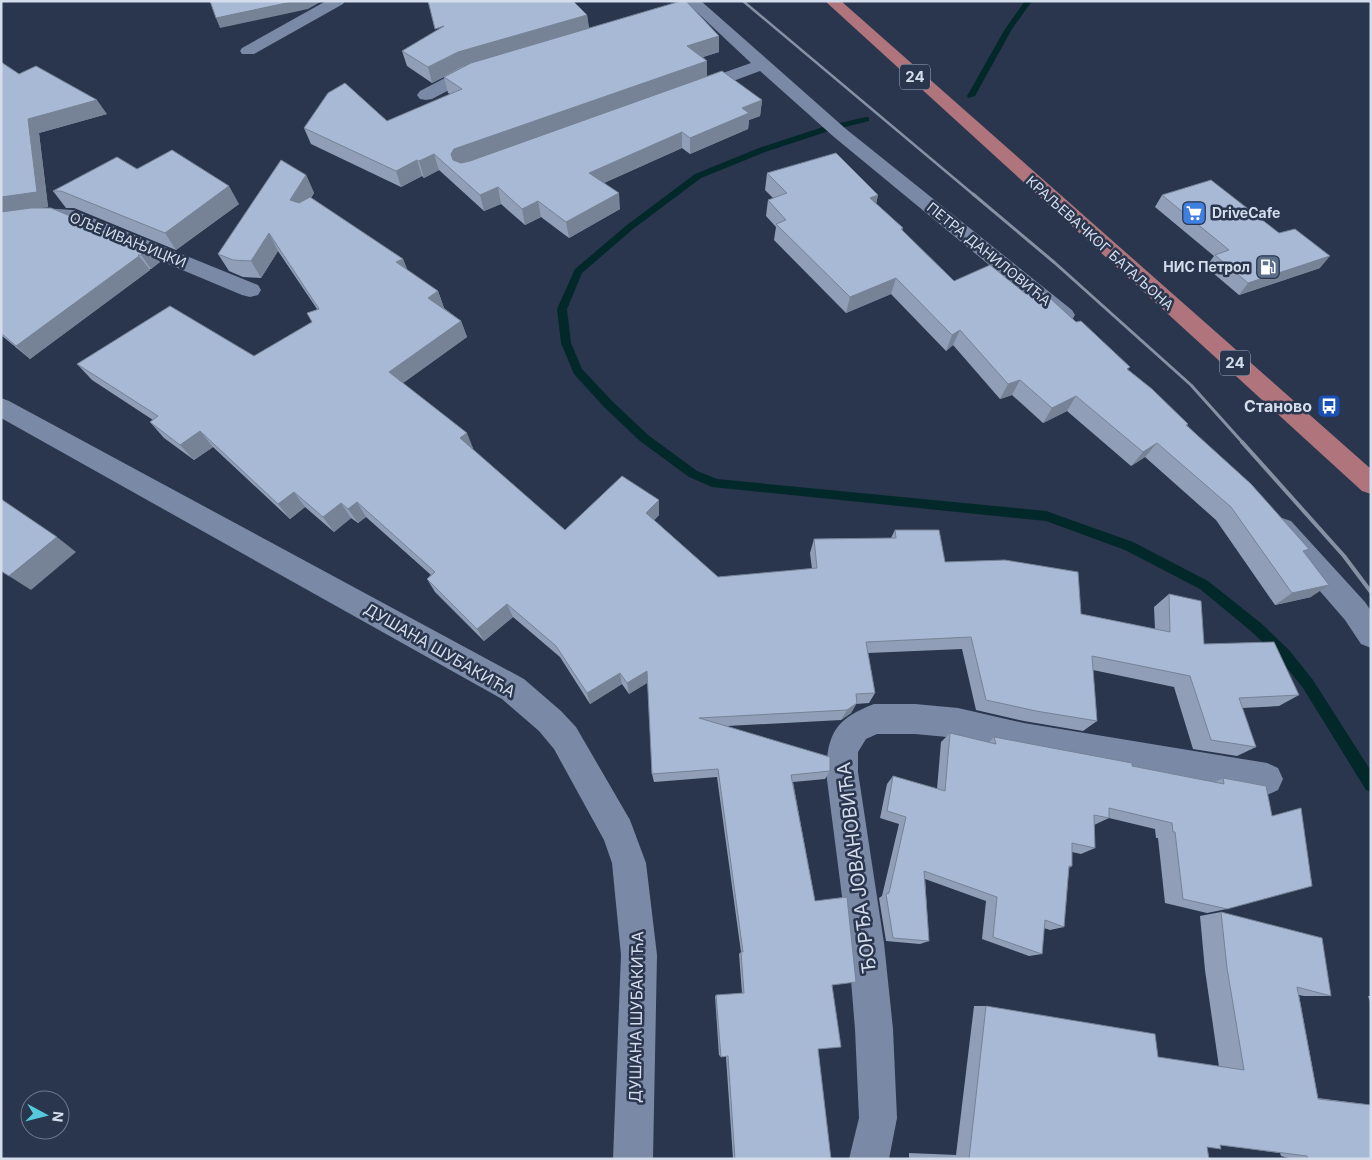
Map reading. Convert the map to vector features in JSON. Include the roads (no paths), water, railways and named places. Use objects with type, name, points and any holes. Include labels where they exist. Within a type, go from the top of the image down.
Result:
[{"type":"main road","name":"КРАЉЕВАЧКОГ БАТАЉОНА","points":[[832,1],[1370,484]]},
{"type":"street","points":[[248,50],[338,1]]},
{"type":"street","points":[[678,10],[694,3]]},
{"type":"street","name":"ПЕТРА ДАНИЛОВИЋА","points":[[694,3],[833,126],[1078,327]]},
{"type":"street","points":[[679,94],[763,64]]},
{"type":"street","points":[[426,95],[468,73],[495,65]]},
{"type":"street","name":"ОЉЕ ИВАЊИЦКИ","points":[[1,221],[42,214],[66,214],[250,290]]},
{"type":"street","name":"ДУШАНА ШУБАКИЋА","points":[[1,407],[512,689],[550,721],[565,738],[618,832],[629,863],[639,955],[633,1159]]},
{"type":"street","points":[[1265,510],[1356,611],[1371,635]]},
{"type":"street","name":"ЂОРЂА ЈОВАНОВИЋА","points":[[868,1159],[878,1118],[874,1029],[866,943],[842,772],[843,748],[855,729],[874,719],[916,719],[958,723],[1024,738],[1268,779]]},
{"type":"waterway","points":[[971,96],[1009,29],[1029,1]]},
{"type":"waterway","points":[[866,119],[826,129],[762,150],[698,176],[630,227],[578,271],[562,309],[566,343],[578,371],[608,404],[644,438],[693,474],[716,484],[1046,516],[1129,546],[1204,585],[1257,628],[1284,654],[1308,684],[1371,785]]},
{"type":"railway","points":[[743,1],[974,195]]},
{"type":"railway","points":[[973,194],[1055,263],[1191,385],[1243,443]]},
{"type":"railway","points":[[1242,442],[1344,556],[1371,592]]},
{"type":"place","name":"DriveCafe","points":[[1194,213]]},
{"type":"place","name":"НИС Петрол","points":[[1268,267]]},
{"type":"place","name":"Станово","points":[[1329,406]]}]
